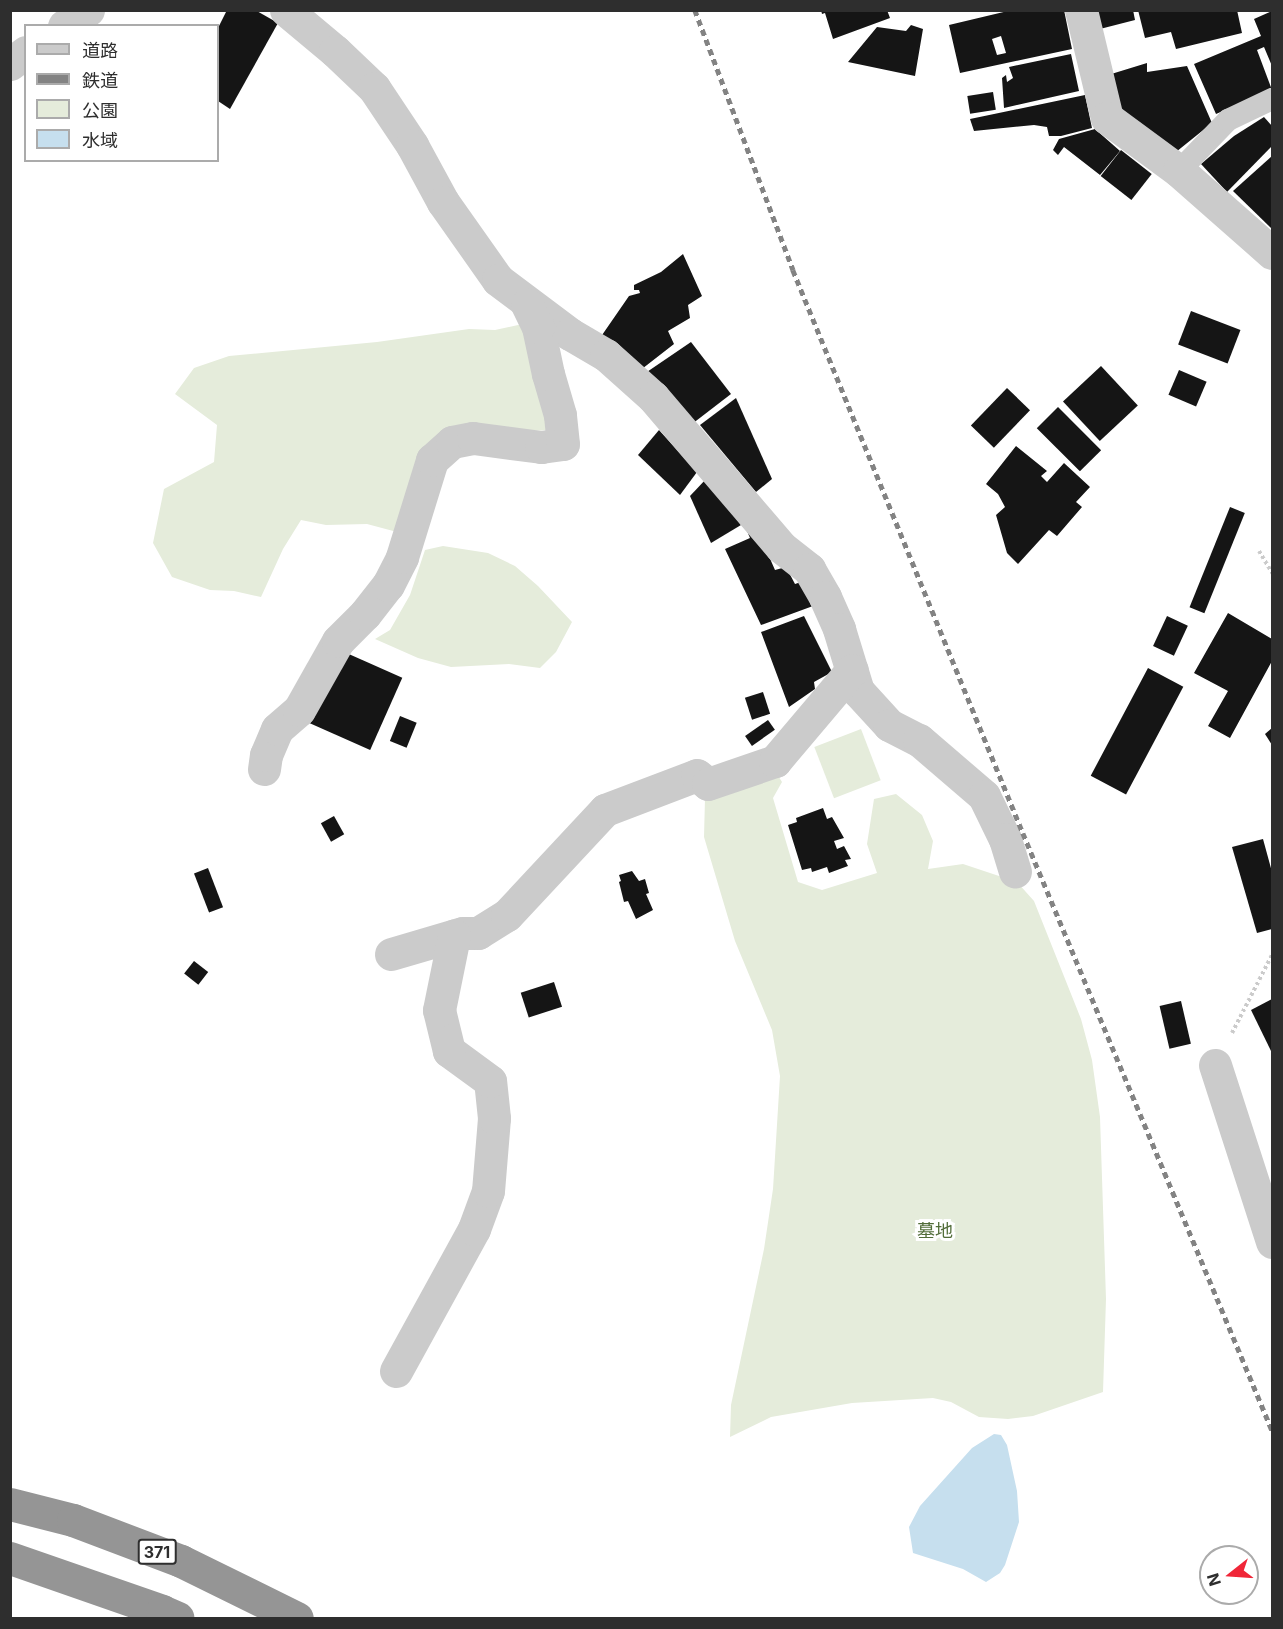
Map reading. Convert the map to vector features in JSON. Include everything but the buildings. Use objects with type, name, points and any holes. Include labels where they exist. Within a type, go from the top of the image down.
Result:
[{"type":"highway","name":"371","points":[[10,1504],[73,1520],[181,1561],[297,1618]]},
{"type":"highway","points":[[10,1558],[178,1618]]},
{"type":"street","points":[[67,24],[88,10]]},
{"type":"street","points":[[286,10],[335,51],[374,88],[412,145],[443,202],[498,280],[527,304],[606,356],[653,397],[781,547],[809,569],[835,618],[858,691],[889,725],[919,740],[984,796],[1005,839],[1015,871]]},
{"type":"street","points":[[1081,10],[1107,118],[1179,171],[1272,253]]},
{"type":"street","points":[[10,64],[24,54]]},
{"type":"street","points":[[264,769],[266,755],[277,729],[298,710],[338,641],[365,614],[388,585],[402,557],[432,460],[452,442],[473,438],[541,447],[563,444],[560,415],[538,327],[527,304]]},
{"type":"street","points":[[391,954],[454,936],[478,933],[507,915],[605,810],[697,776],[708,784],[775,761],[852,670]]},
{"type":"street","points":[[396,1371],[474,1229],[488,1191],[495,1118],[490,1081],[449,1051],[439,1010],[454,936]]},
{"type":"street","points":[[1215,1065],[1272,1242]]},
{"type":"lane","points":[[1179,171],[1228,120],[1272,99]]},
{"type":"path","points":[[1259,551],[1272,573]]},
{"type":"path","points":[[1215,1065],[1272,955]]},
{"type":"green space","points":[[527,323],[548,430],[470,435],[397,532],[367,524],[326,525],[301,520],[283,549],[261,597],[234,591],[210,590],[172,577],[153,543],[164,489],[214,462],[217,425],[175,394],[194,368],[229,356],[377,342],[469,329],[495,330]]},
{"type":"green space","points":[[443,546],[488,553],[515,566],[538,586],[572,622],[556,652],[540,668],[509,664],[451,667],[418,658],[375,639],[390,630],[410,595],[425,550]]},
{"type":"green space","points":[[861,729],[881,780],[834,798],[814,747]]},
{"type":"green space","name":"墓地","points":[[777,774],[782,782],[773,798],[798,882],[822,890],[877,873],[867,844],[874,799],[896,794],[922,815],[933,841],[928,869],[963,864],[1017,882],[1034,901],[1081,1019],[1092,1060],[1100,1117],[1106,1299],[1103,1392],[1033,1416],[1008,1419],[979,1417],[951,1402],[933,1398],[852,1403],[771,1417],[730,1437],[731,1405],[764,1249],[773,1189],[780,1076],[772,1030],[735,941],[704,837],[705,798]]},
{"type":"water","points":[[994,1434],[1001,1435],[1007,1445],[1017,1491],[1019,1522],[1005,1565],[1000,1573],[986,1582],[963,1569],[913,1553],[909,1527],[920,1506],[972,1448]]},
{"type":"railway","points":[[695,10],[793,270],[1023,833],[1272,1430]]}]
